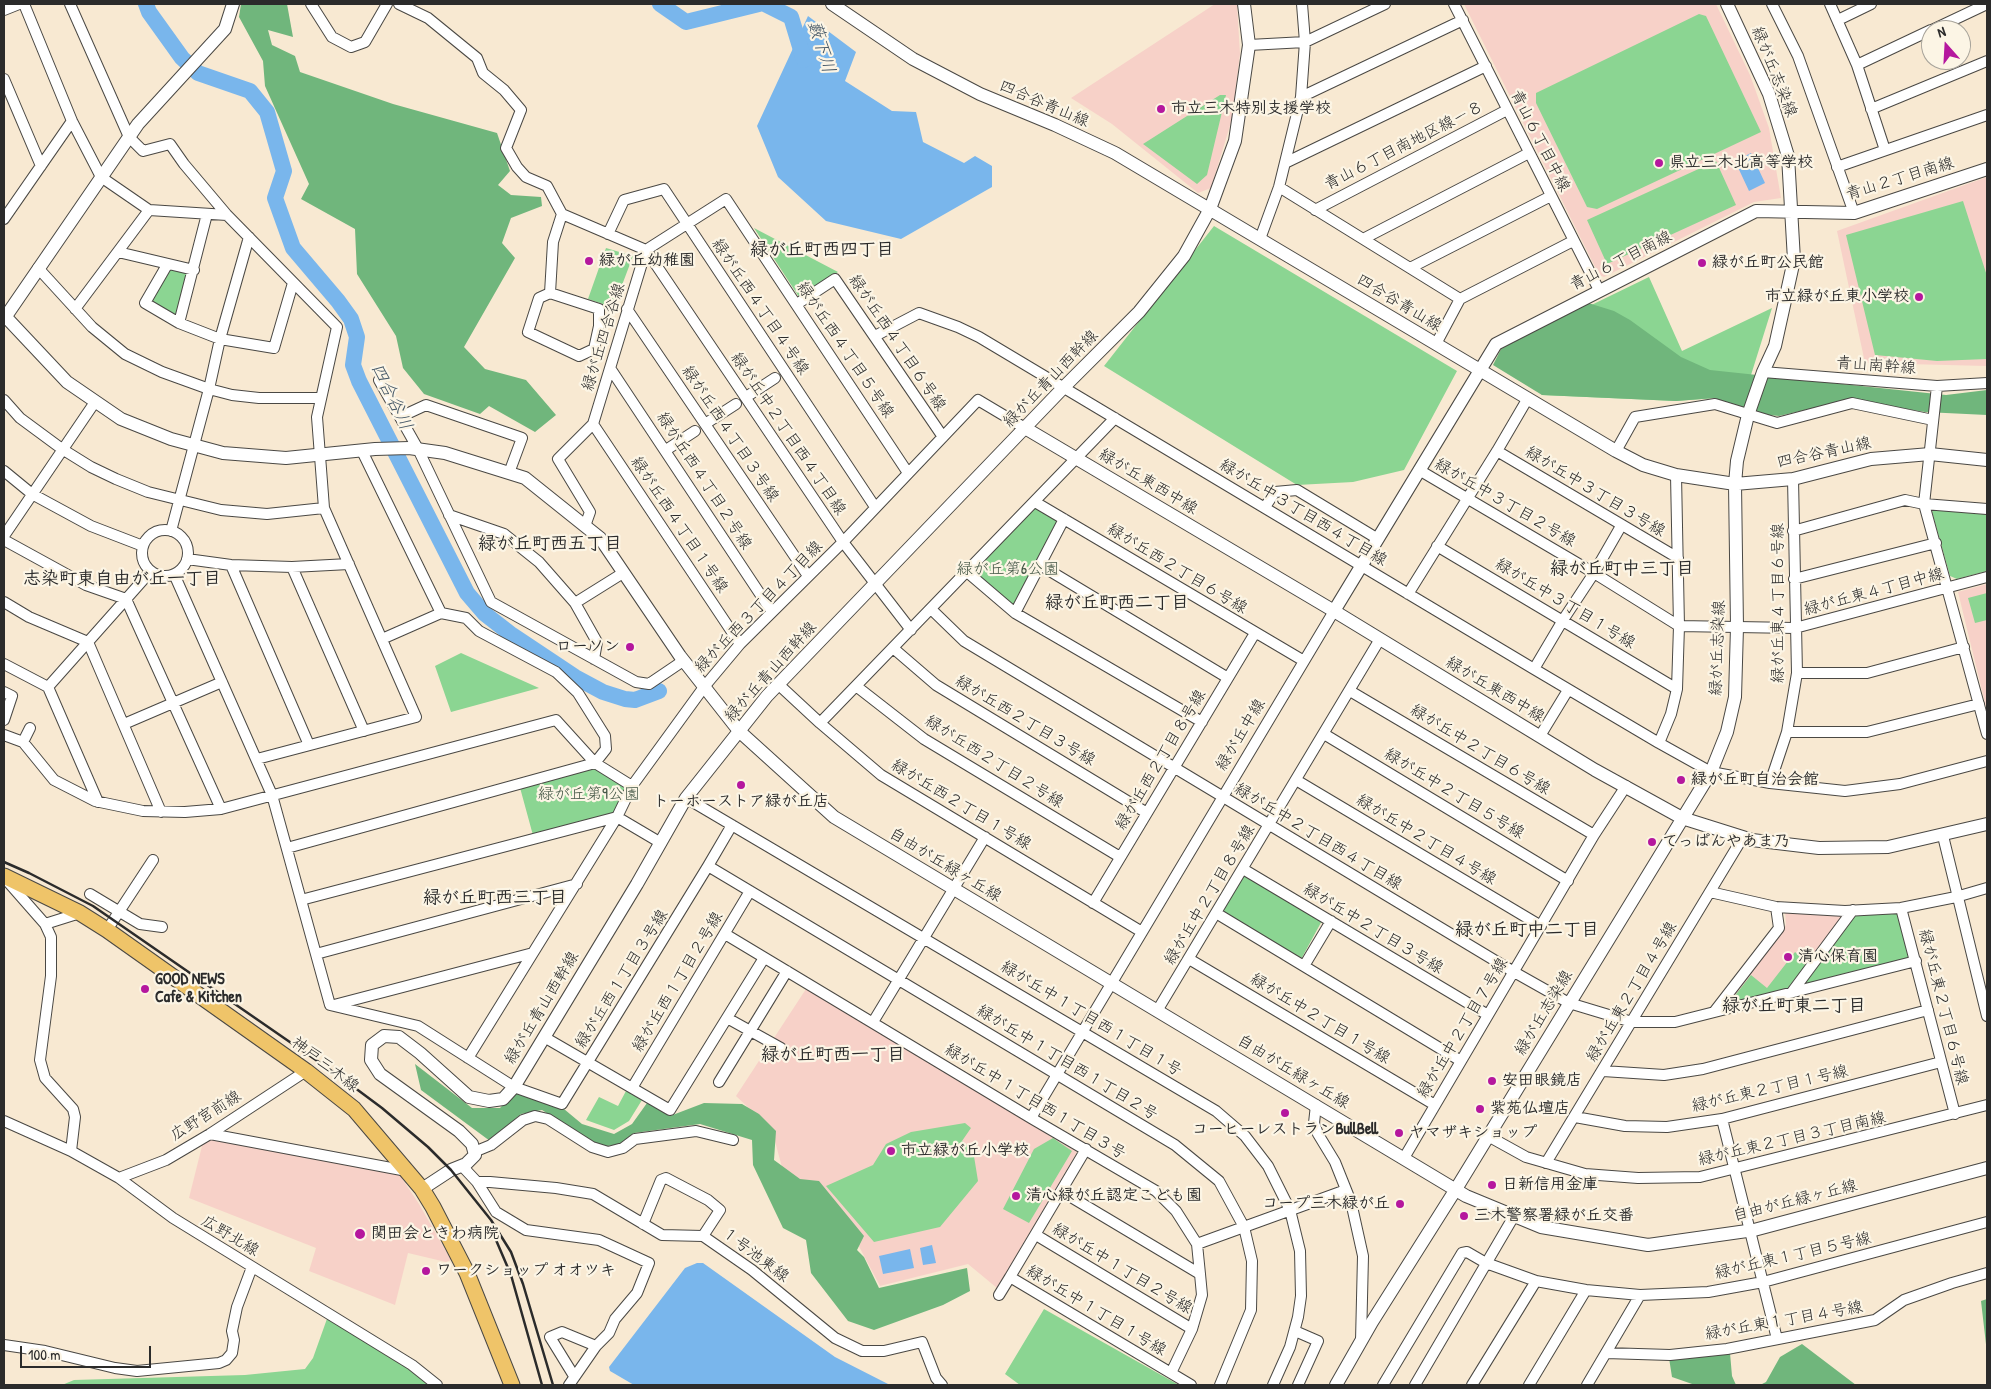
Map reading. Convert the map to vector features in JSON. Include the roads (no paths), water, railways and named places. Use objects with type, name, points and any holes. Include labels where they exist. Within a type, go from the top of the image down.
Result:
[{"type":"main road","name":"神戸三木線","points":[[6,876],[80,913],[107,930],[306,1071],[354,1109],[422,1188],[467,1273],[512,1385]]},
{"type":"street","points":[[4,10],[19,4]]},
{"type":"street","points":[[24,4],[72,121],[101,177],[149,210],[227,215]]},
{"type":"street","points":[[70,4],[129,137],[143,151],[170,144],[184,164],[227,215],[337,327],[317,417],[324,508],[416,717],[256,759]]},
{"type":"street","points":[[4,317],[138,124],[225,29],[233,4]]},
{"type":"street","points":[[310,4],[332,37],[351,47],[365,42],[387,4]]},
{"type":"street","points":[[399,4],[428,18],[477,58],[483,73],[504,90],[521,110],[506,148],[517,167],[526,177],[547,186],[562,214],[646,250]]},
{"type":"street","name":"四合谷青山線","points":[[832,4],[913,59],[980,94],[1056,124],[1115,153],[1616,451],[1643,465],[1676,475],[1735,484],[1793,479],[1871,459],[1930,454],[1987,460]]},
{"type":"street","name":"緑が丘青山西幹線","points":[[474,1152],[472,1144],[459,1132],[380,1074],[371,1060],[372,1046],[384,1036],[399,1037],[470,1097],[489,1101],[503,1099],[514,1086],[686,798],[739,731],[778,684],[1064,387],[1139,312],[1184,256],[1210,209],[1235,141],[1249,46],[1244,4]]},
{"type":"street","points":[[1260,239],[1279,187],[1302,97],[1305,42],[1302,4]]},
{"type":"street","points":[[1249,46],[1305,42],[1385,4]]},
{"type":"street","name":"青山６丁目中線","points":[[1454,4],[1599,290]]},
{"type":"street","name":"緑が丘志染線","points":[[1336,1385],[1711,772],[1727,732],[1735,697],[1737,627],[1735,484],[1737,461],[1748,415],[1763,372],[1775,346],[1794,260],[1788,156],[1769,94],[1727,4]]},
{"type":"street","points":[[1772,4],[1798,56],[1854,213]]},
{"type":"street","points":[[1830,4],[1857,65],[1885,150]]},
{"type":"street","points":[[1838,20],[1871,4]]},
{"type":"street","points":[[1953,20],[1987,4]]},
{"type":"street","points":[[1302,97],[1462,20]]},
{"type":"street","points":[[1857,65],[1921,35]]},
{"type":"street","points":[[1871,108],[1987,61]]},
{"type":"street","points":[[1285,163],[1486,66]]},
{"type":"street","points":[[4,79],[41,166]]},
{"type":"street","name":"青山６丁目南地区線ー８","points":[[1315,210],[1508,110]]},
{"type":"street","points":[[1837,167],[1987,115]]},
{"type":"street","points":[[4,219],[72,121]]},
{"type":"street","points":[[1362,239],[1529,153]]},
{"type":"street","name":"青山２丁目南線","points":[[1792,212],[1854,213],[1987,169]]},
{"type":"street","points":[[1279,187],[1460,299]]},
{"type":"street","name":"緑が丘西４丁目４号線","points":[[608,234],[624,200],[664,189],[875,508]]},
{"type":"street","points":[[1410,268],[1551,196]]},
{"type":"street","name":"緑が丘西４丁目５号線","points":[[646,250],[726,198],[908,473]]},
{"type":"street","points":[[75,309],[149,210]]},
{"type":"street","name":"青山６丁目南線","points":[[1479,369],[1496,344],[1756,211],[1792,212]]},
{"type":"street","points":[[179,322],[207,214]]},
{"type":"street","points":[[550,293],[552,242],[562,214]]},
{"type":"street","points":[[171,531],[209,389],[220,339],[249,237]]},
{"type":"street","points":[[1436,344],[1460,299],[1573,241]]},
{"type":"street","name":"緑が丘四合谷線","points":[[585,526],[590,512],[558,460],[592,424],[646,250]]},
{"type":"street","name":"緑が丘中２丁目西４丁目線","points":[[646,250],[843,542],[911,630]]},
{"type":"street","points":[[118,252],[194,270]]},
{"type":"street","points":[[167,265],[145,303],[179,322],[220,339],[274,348],[293,283]]},
{"type":"street","points":[[38,268],[92,327],[125,354],[162,372],[209,389],[259,398],[321,398]]},
{"type":"street","name":"緑が丘西４丁目６号線","points":[[797,304],[835,279],[942,437]]},
{"type":"street","points":[[550,293],[599,309],[600,326],[594,349],[579,356],[528,332],[539,298],[550,293]]},
{"type":"street","name":"緑が丘西４丁目３号線","points":[[628,308],[808,576]]},
{"type":"street","name":"緑が丘中３丁目西４丁目線","points":[[875,336],[919,313],[979,337],[1568,690],[1711,772],[1770,783],[1846,790],[1900,784],[1987,761]]},
{"type":"street","name":"自由が丘緑ヶ丘線","points":[[4,317],[67,382],[95,402],[143,428],[193,446],[252,457],[286,458],[368,450],[413,449],[445,453],[525,478],[600,538],[684,661],[739,731],[834,817],[1466,1196],[1541,1226],[1648,1245],[1750,1231],[1987,1168]]},
{"type":"street","name":"緑が丘西４丁目２号線","points":[[610,368],[772,612]]},
{"type":"street","name":"緑が丘中線","points":[[1031,1118],[1479,369]]},
{"type":"street","name":"青山南幹線","points":[[1763,372],[1937,386],[1987,383]]},
{"type":"street","points":[[746,397],[776,378]]},
{"type":"street","points":[[379,380],[400,418],[413,449],[449,515],[491,602],[636,682],[649,684],[684,661]]},
{"type":"street","points":[[1937,386],[1924,504],[1987,734]]},
{"type":"street","points":[[1408,594],[1528,398]]},
{"type":"street","points":[[4,400],[20,418],[91,466],[116,479],[179,501],[221,510],[266,514],[324,508]]},
{"type":"street","name":"緑が丘西３丁目４丁目線","points":[[468,1058],[577,884],[617,817],[632,786],[704,687],[740,644],[843,542],[978,400],[1025,428]]},
{"type":"street","points":[[4,536],[95,402]]},
{"type":"street","points":[[1616,451],[1635,417],[1715,404],[1777,423],[1852,403],[1933,420]]},
{"type":"street","points":[[705,424],[736,404]]},
{"type":"street","points":[[400,418],[426,405],[522,438],[509,473]]},
{"type":"street","points":[[820,723],[1115,418]]},
{"type":"street","name":"緑が丘西４丁目１号線","points":[[592,424],[740,644]]},
{"type":"street","name":"緑が丘東西中線","points":[[1025,428],[1334,611],[1595,770],[1682,818],[1752,840],[1819,848],[1888,847],[1943,836],[1987,824]]},
{"type":"street","points":[[666,450],[695,431]]},
{"type":"street","points":[[368,450],[441,613]]},
{"type":"street","name":"緑が丘中３丁目３号線","points":[[1497,451],[1678,558]]},
{"type":"street","name":"緑が丘中３丁目２号線","points":[[1419,470],[1680,626]]},
{"type":"street","points":[[4,471],[32,494],[92,526],[143,546]]},
{"type":"street","points":[[1659,743],[1671,714],[1677,689],[1680,626],[1676,475]]},
{"type":"street","name":"緑が丘東４丁目６号線","points":[[1770,783],[1787,732],[1797,673],[1793,479]]},
{"type":"street","points":[[1265,507],[1275,492],[1297,490],[1378,539]]},
{"type":"street","points":[[1793,531],[1905,500],[1924,504],[1987,508]]},
{"type":"street","name":"緑が丘西２丁目６号線","points":[[1035,502],[1304,661]]},
{"type":"street","points":[[449,515],[504,534],[539,562],[575,603],[597,642],[594,659]]},
{"type":"street","points":[[1015,613],[1064,518]]},
{"type":"street","points":[[1534,669],[1621,526]]},
{"type":"street","points":[[159,531],[171,531],[181,536],[185,542],[188,549],[187,559],[180,570],[174,574],[159,576],[151,571],[143,561],[143,546],[152,534],[159,531]]},
{"type":"street","points":[[4,540],[86,585],[126,600],[221,809]]},
{"type":"street","points":[[1794,579],[1936,543]]},
{"type":"street","name":"緑が丘中３丁目１号線","points":[[1437,546],[1677,689]]},
{"type":"street","points":[[187,559],[232,565],[292,567],[349,564]]},
{"type":"street","points":[[232,565],[309,745]]},
{"type":"street","points":[[1040,565],[1228,678]]},
{"type":"street","points":[[292,567],[364,731]]},
{"type":"street","points":[[48,687],[151,571]]},
{"type":"street","points":[[967,572],[1015,613],[1202,722]]},
{"type":"street","points":[[575,603],[623,573]]},
{"type":"street","points":[[174,574],[272,795],[330,1006]]},
{"type":"street","name":"緑が丘東４丁目中線","points":[[1737,627],[1796,628],[1987,577]]},
{"type":"street","points":[[4,602],[29,617],[88,642],[162,812]]},
{"type":"street","name":"緑が丘中２丁目西４丁目線","points":[[931,610],[964,640],[1174,768],[1569,1003],[1632,1022],[1674,1022],[1916,961]]},
{"type":"street","points":[[287,848],[595,763],[606,749],[605,736],[578,693],[556,672],[479,631],[466,618],[441,613],[382,639]]},
{"type":"street","points":[[1680,626],[1737,627]]},
{"type":"street","name":"緑が丘西２丁目８号線","points":[[1093,903],[1255,633]]},
{"type":"street","name":"緑が丘中２丁目８号線","points":[[1158,1011],[1380,639]]},
{"type":"street","points":[[1797,673],[1867,673],[1964,647]]},
{"type":"street","name":"緑が丘西２丁目３号線","points":[[893,648],[936,685],[1147,813]]},
{"type":"street","points":[[4,664],[48,687],[98,802]]},
{"type":"street","points":[[124,724],[222,682]]},
{"type":"street","name":"緑が丘西２丁目１号線","points":[[778,684],[820,723],[882,775],[1142,932]]},
{"type":"street","name":"緑が丘西２丁目２号線","points":[[856,686],[924,739],[1120,857]]},
{"type":"street","name":"緑が丘中２丁目６号線","points":[[1350,690],[1594,836]]},
{"type":"street","points":[[1540,736],[1568,690]]},
{"type":"street","points":[[4,692],[12,696],[4,720]]},
{"type":"street","points":[[1787,732],[1867,732],[1979,704]]},
{"type":"street","points":[[4,735],[23,742],[54,780],[98,802],[143,811],[185,812],[221,809],[556,720],[595,763],[632,786]]},
{"type":"street","points":[[23,742],[30,728]]},
{"type":"street","name":"緑が丘中２丁目５号線","points":[[1324,734],[1568,880]]},
{"type":"street","name":"緑が丘中２丁目４号線","points":[[1296,780],[1541,926]]},
{"type":"street","name":"緑が丘中２丁目７号線","points":[[1404,1158],[1594,836],[1626,786]]},
{"type":"street","name":"緑が丘中１丁目西１丁目１号","points":[[686,798],[1216,1111],[1245,1136],[1268,1166],[1290,1210],[1300,1251],[1301,1296],[1295,1331],[1274,1385]]},
{"type":"street","points":[[301,900],[617,817],[661,842]]},
{"type":"street","name":"緑が丘西１丁目３号線","points":[[514,1086],[562,1104],[732,825]]},
{"type":"street","name":"緑が丘東２丁目４号線","points":[[1546,1163],[1743,836]]},
{"type":"street","points":[[1943,836],[1956,897],[1987,1016]]},
{"type":"street","points":[[873,1022],[985,837]]},
{"type":"street","points":[[107,930],[153,860]]},
{"type":"street","name":"緑が丘中１丁目西１丁目２号","points":[[708,866],[1175,1145],[1219,1181],[1244,1227],[1252,1261],[1251,1310],[1220,1385]]},
{"type":"street","name":"緑が丘中２丁目３号線","points":[[1243,869],[1488,1015]]},
{"type":"street","points":[[6,876],[9,884],[45,924],[51,937],[51,976],[40,1060],[45,1078],[73,1109],[75,1117],[71,1150]]},
{"type":"street","points":[[316,954],[577,884]]},
{"type":"street","points":[[1710,892],[1776,907],[1853,910],[1901,908],[1956,897],[1987,888]]},
{"type":"street","name":"緑が丘西１丁目２号線","points":[[632,1088],[750,891]]},
{"type":"street","points":[[90,894],[140,924],[162,927]]},
{"type":"street","points":[[1714,1012],[1779,928],[1776,907]]},
{"type":"street","name":"緑が丘東２丁目６号線","points":[[1901,908],[1954,1114]]},
{"type":"street","points":[[1792,992],[1853,910]]},
{"type":"street","points":[[45,924],[80,913]]},
{"type":"street","points":[[1216,913],[1461,1061]]},
{"type":"street","points":[[1304,966],[1330,921]]},
{"type":"street","name":"緑が丘中１丁目西１丁目３号","points":[[725,934],[1156,1191],[1176,1211],[1197,1244],[1202,1295],[1192,1328],[1171,1373]]},
{"type":"street","points":[[330,1006],[533,953]]},
{"type":"street","points":[[544,1038],[670,1110],[764,958]]},
{"type":"street","name":"緑が丘中２丁目１号線","points":[[1189,959],[1435,1105]]},
{"type":"street","points":[[719,1082],[787,971]]},
{"type":"street","points":[[330,1006],[418,1026],[514,1086]]},
{"type":"street","points":[[1603,1071],[1664,1075],[1703,1069],[1928,1010]]},
{"type":"street","points":[[727,1018],[781,1048]]},
{"type":"street","name":"緑が丘東２丁目１号線","points":[[1574,1116],[1624,1126],[1667,1127],[1722,1119],[1941,1062]]},
{"type":"street","name":"広野宮前線","points":[[118,1178],[166,1160],[210,1134],[306,1071]]},
{"type":"street","points":[[1316,1105],[1314,1123],[1335,1162],[1351,1202],[1363,1256],[1361,1342]]},
{"type":"street","name":"緑が丘東２丁目３丁目南線","points":[[1488,1136],[1526,1157],[1585,1174],[1638,1178],[1700,1177],[1735,1170],[1987,1105]]},
{"type":"street","points":[[422,1188],[451,1170],[462,1166],[474,1155],[474,1152],[491,1145],[522,1120],[535,1116],[548,1119],[592,1147],[608,1152],[623,1148],[635,1139],[696,1131],[733,1140]]},
{"type":"street","points":[[1722,1119],[1778,1339]]},
{"type":"street","name":"広野北線","points":[[4,1121],[71,1150],[118,1178],[173,1218],[412,1365],[437,1385]]},
{"type":"street","points":[[210,1134],[408,1171]]},
{"type":"street","name":"緑が丘中１丁目１号線","points":[[1086,1149],[1010,1278],[1191,1385]]},
{"type":"street","points":[[462,1166],[477,1182],[496,1212],[526,1230],[599,1240],[649,1263],[638,1293],[615,1320],[609,1333],[596,1346],[572,1381],[550,1337],[562,1332],[596,1346]]},
{"type":"street","points":[[643,1224],[662,1180],[666,1178],[708,1200],[720,1210],[703,1236]]},
{"type":"street","name":"１号池東線","points":[[477,1182],[556,1188],[593,1194],[662,1235],[703,1236],[752,1270],[828,1332],[862,1351],[884,1351],[922,1342],[936,1378],[942,1385]]},
{"type":"street","points":[[1197,1244],[1346,1190]]},
{"type":"street","points":[[1061,1191],[1200,1274]]},
{"type":"street","points":[[1415,1385],[1514,1216]]},
{"type":"street","name":"緑が丘東１丁目５号線","points":[[1383,1385],[1462,1253],[1467,1252],[1486,1263],[1536,1281],[1586,1290],[1640,1295],[1708,1292],[1763,1282],[1987,1222]]},
{"type":"street","name":"緑が丘中１丁目２号線","points":[[1036,1235],[1192,1328]]},
{"type":"street","points":[[4,1345],[45,1351],[116,1368],[137,1371],[226,1360],[232,1353],[234,1340],[232,1331],[237,1308],[252,1266]]},
{"type":"street","name":"緑が丘東１丁目４号線","points":[[1606,1353],[1670,1355],[1727,1349],[1875,1320],[1904,1300],[1987,1273]]},
{"type":"street","points":[[999,1295],[1010,1278]]},
{"type":"street","points":[[1472,1385],[1536,1281]]},
{"type":"street","points":[[1529,1385],[1586,1290]]},
{"type":"street","points":[[1586,1385],[1640,1295]]},
{"type":"street","points":[[1295,1331],[1318,1341],[1298,1385]]},
{"type":"water","points":[[808,16],[856,52],[845,81],[892,111],[916,112],[923,142],[964,163],[975,156],[992,166],[992,187],[901,239],[826,221],[778,177],[757,126]]},
{"type":"water","points":[[1751,153],[1765,183],[1749,191],[1735,161]]},
{"type":"water","points":[[932,1245],[936,1263],[923,1265],[920,1248]]},
{"type":"water","points":[[910,1249],[914,1268],[883,1274],[879,1256]]},
{"type":"water","points":[[697,1263],[703,1263],[835,1357],[890,1385],[634,1385],[610,1371],[609,1367],[685,1268]]},
{"type":"waterway","name":"四合谷川","points":[[146,4],[149,12],[182,58],[198,73],[250,91],[267,112],[284,171],[275,198],[293,248],[351,319],[357,337],[353,365],[359,381],[467,593],[485,614],[512,635],[575,677],[603,692],[635,700],[659,691]]},
{"type":"waterway","name":"藪下川","points":[[660,4],[686,22],[759,4]]},
{"type":"waterway","name":"藪下川","points":[[765,4],[791,17],[804,60]]},
{"type":"railway","points":[[4,862],[93,906],[339,1076],[382,1108],[428,1147],[451,1170],[491,1220],[511,1252],[523,1284],[553,1385]]},
{"type":"railway","points":[[496,1240],[511,1275],[542,1385]]},
{"type":"place","name":"市立三木特別支援学校","points":[[1161,109]]},
{"type":"place","name":"県立三木北高等学校","points":[[1659,163]]},
{"type":"place","name":"緑が丘幼稚園","points":[[589,261]]},
{"type":"place","name":"緑が丘町公民館","points":[[1702,263]]},
{"type":"place","name":"市立緑が丘東小学校","points":[[1919,297]]},
{"type":"place","name":"ローソン","points":[[630,647]]},
{"type":"place","name":"緑が丘町自治会館","points":[[1681,780]]},
{"type":"place","name":"トーホーストア緑が丘店","points":[[741,785]]},
{"type":"place","name":"てっぱんやあま乃","points":[[1652,842]]},
{"type":"place","name":"清心保育園","points":[[1788,957]]},
{"type":"place","name":"GOOD NEWS Cafe & Kitchen","points":[[145,989]]},
{"type":"place","name":"安田眼鏡店","points":[[1492,1081]]},
{"type":"place","name":"紫苑仏壇店","points":[[1480,1109]]},
{"type":"place","name":"コーヒーレストランBullBell","points":[[1285,1113]]},
{"type":"place","name":"ヤマザキショップ","points":[[1399,1133]]},
{"type":"place","name":"市立緑が丘小学校","points":[[891,1151]]},
{"type":"place","name":"日新信用金庫","points":[[1492,1185]]},
{"type":"place","name":"清心緑が丘認定こども園","points":[[1016,1196]]},
{"type":"place","name":"コープ三木緑が丘","points":[[1400,1204]]},
{"type":"place","name":"三木警察署緑が丘交番","points":[[1464,1216]]},
{"type":"place","name":"関田会ときわ病院","points":[[360,1234]]},
{"type":"place","name":"ワークショップ オオツキ","points":[[426,1271]]},
{"type":"district","name":"緑が丘町西四丁目","points":[[822,250]]},
{"type":"district","name":"緑が丘町西五丁目","points":[[550,544]]},
{"type":"district","name":"緑が丘町中三丁目","points":[[1622,569]]},
{"type":"district","name":"志染町東自由が丘一丁目","points":[[122,579]]},
{"type":"district","name":"緑が丘町西二丁目","points":[[1117,603]]},
{"type":"district","name":"緑が丘町西三丁目","points":[[495,898]]},
{"type":"district","name":"緑が丘町中二丁目","points":[[1527,930]]},
{"type":"district","name":"緑が丘町東二丁目","points":[[1794,1006]]},
{"type":"district","name":"緑が丘町西一丁目","points":[[833,1055]]},
{"type":"park label","name":"緑が丘第6公園","points":[[1008,570]]},
{"type":"park label","name":"緑が丘第9公園","points":[[589,795]]}]
